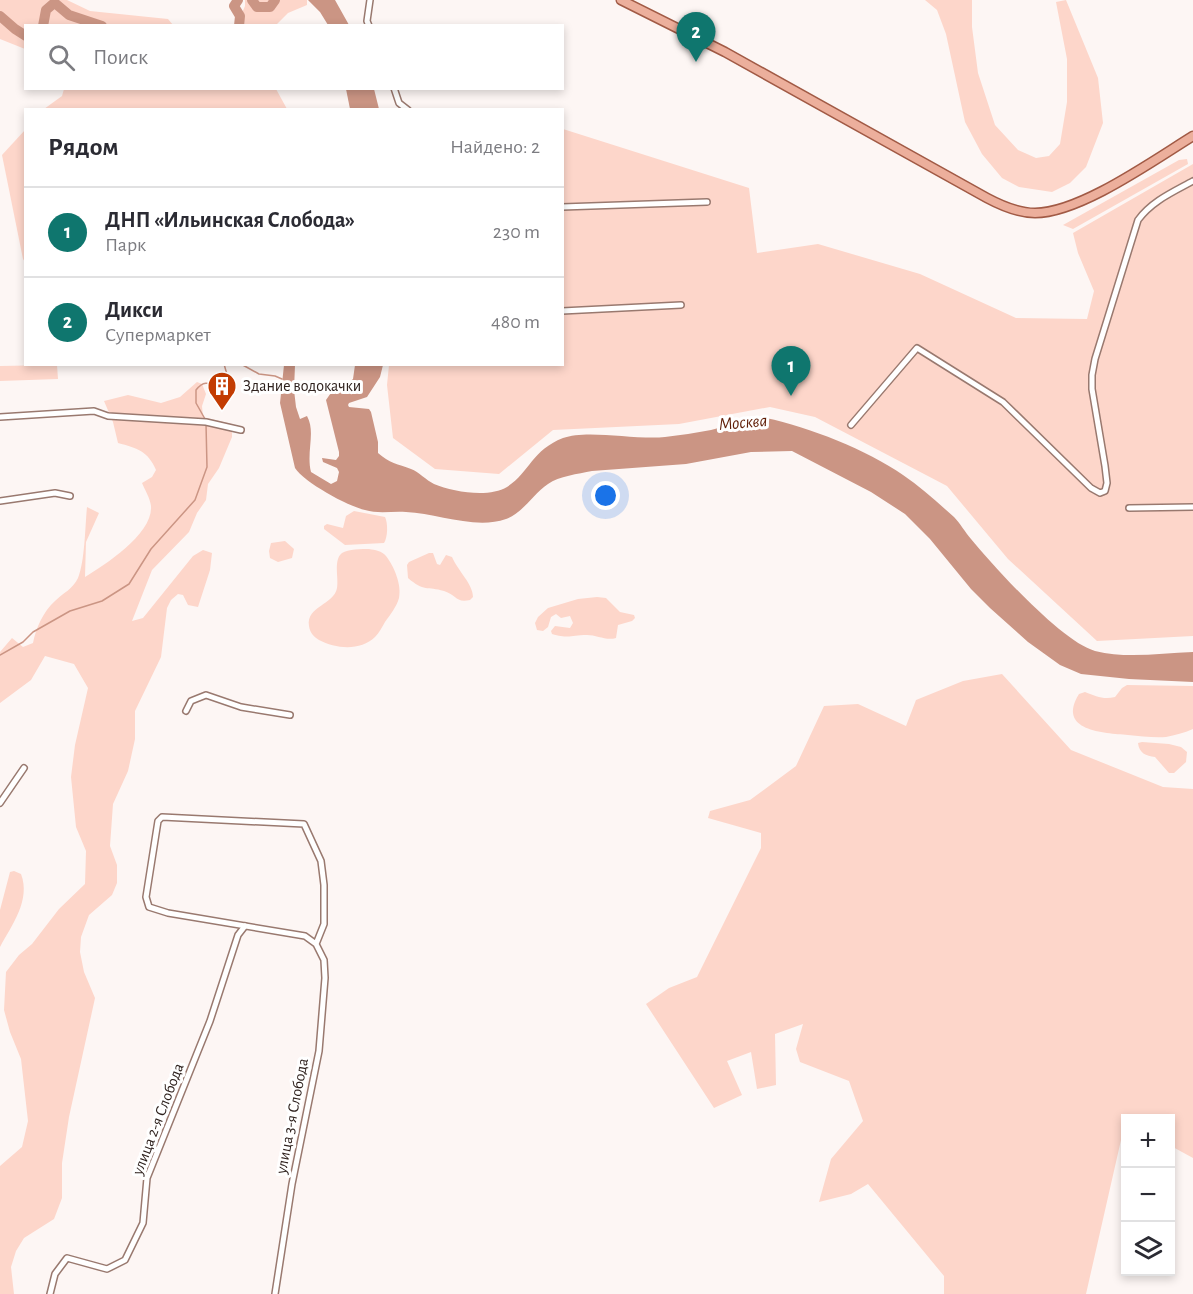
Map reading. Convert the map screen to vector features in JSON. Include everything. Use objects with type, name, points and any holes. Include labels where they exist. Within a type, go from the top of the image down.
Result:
[{"type":"main road","points":[[621,0],[725,52],[987,198],[1020,211],[1047,212],[1076,204],[1193,136]]},
{"type":"street","points":[[368,24],[370,0]]},
{"type":"street","points":[[395,90],[399,103],[405,108]]},
{"type":"street","points":[[851,425],[917,348],[1003,402],[1091,488],[1100,493],[1105,491],[1106,466],[1092,389],[1095,359],[1138,220],[1159,200],[1193,181]]},
{"type":"street","points":[[564,207],[707,202]]},
{"type":"street","points":[[564,311],[681,304]]},
{"type":"street","points":[[0,417],[94,411],[108,416],[206,422],[241,430]]},
{"type":"street","points":[[0,501],[55,493],[70,496]]},
{"type":"street","points":[[1129,508],[1193,507]]},
{"type":"street","points":[[186,711],[191,701],[206,695],[241,707],[290,715]]},
{"type":"street","points":[[0,803],[24,768]]},
{"type":"street","points":[[162,817],[304,824],[321,861],[324,885],[324,924],[316,945],[305,936],[168,913],[149,907],[146,897],[158,821],[162,817]]},
{"type":"street","name":"улица 2-я Слобода","points":[[50,1294],[55,1275],[67,1258],[107,1269],[125,1260],[130,1251],[143,1223],[147,1178],[210,1021],[238,935],[245,926]]},
{"type":"street","name":"улица 3-я Слобода","points":[[275,1294],[292,1184],[319,1051],[325,978],[324,960],[316,945]]},
{"type":"shaded area","points":[[0,0],[67,0],[90,11],[168,19],[172,24],[24,24],[24,49],[0,39]]},
{"type":"shaded area","points":[[245,0],[307,0],[307,5],[288,13],[277,24],[237,24],[245,6]]},
{"type":"shaded area","points":[[925,0],[972,0],[972,27],[978,73],[995,125],[1018,150],[1036,158],[1049,156],[1060,144],[1067,102],[1067,59],[1056,2],[1066,0],[1098,78],[1103,123],[1086,167],[1070,183],[1052,192],[1019,187],[1002,178],[982,154],[965,122],[946,34],[937,10]]},
{"type":"shaded area","points":[[64,90],[277,90],[286,108],[45,108],[62,96]]},
{"type":"shaded area","points":[[564,129],[749,188],[757,253],[818,244],[920,274],[1016,318],[1087,319],[1094,291],[1078,253],[1073,233],[1193,164],[1193,636],[1097,641],[1008,559],[947,486],[815,417],[770,407],[679,424],[553,430],[499,474],[435,469],[393,438],[387,385],[389,366],[564,366]]},
{"type":"shaded area","points":[[24,131],[24,260],[23,259],[2,155]]},
{"type":"shaded area","points":[[1187,159],[1188,164],[1073,229],[1063,225],[1179,160]]},
{"type":"shaded area","points":[[0,366],[57,366],[58,379],[0,381]]},
{"type":"shaded area","points":[[197,382],[202,384],[206,394],[202,406],[203,417],[232,424],[232,437],[219,468],[208,484],[206,500],[197,513],[189,532],[152,570],[132,621],[143,618],[193,556],[203,550],[212,553],[210,570],[198,607],[188,605],[183,595],[178,594],[167,608],[161,657],[135,711],[135,739],[128,771],[113,804],[110,846],[117,865],[117,883],[112,895],[89,915],[81,937],[80,952],[84,972],[95,998],[69,1117],[62,1163],[62,1198],[54,1219],[24,1238],[16,1251],[11,1267],[14,1294],[0,1294],[0,1166],[22,1147],[28,1121],[21,1059],[4,1010],[6,972],[19,955],[32,944],[59,909],[85,884],[86,851],[76,827],[71,777],[75,745],[88,688],[74,664],[45,656],[31,680],[0,703],[0,652],[12,638],[23,647],[33,643],[38,626],[47,610],[76,582],[82,563],[87,507],[99,513],[86,542],[85,577],[127,547],[137,537],[150,517],[149,497],[142,483],[152,477],[156,470],[149,458],[141,451],[118,443],[113,422],[104,401],[128,395],[161,403],[180,397]]},
{"type":"shaded area","points":[[354,511],[385,517],[387,530],[384,543],[345,545],[324,529],[327,524],[343,528],[346,516]]},
{"type":"shaded area","points":[[285,541],[294,549],[292,558],[278,562],[270,558],[271,543]]},
{"type":"shaded area","points":[[369,549],[384,554],[394,570],[400,593],[395,607],[376,635],[363,645],[340,647],[319,640],[310,631],[309,619],[335,594],[339,556],[348,551]]},
{"type":"shaded area","points":[[433,553],[437,564],[440,565],[446,555],[452,557],[471,587],[473,597],[470,600],[459,600],[444,591],[422,587],[408,578],[407,565],[409,562]]},
{"type":"shaded area","points":[[606,598],[620,612],[634,615],[635,618],[632,621],[618,625],[616,638],[587,635],[567,637],[552,634],[551,631],[555,626],[570,628],[573,623],[570,616],[561,618],[556,614],[551,617],[548,627],[543,631],[537,630],[535,623],[538,617],[548,608],[578,599]]},
{"type":"shaded area","points":[[1002,674],[1071,750],[1163,787],[1193,789],[1193,1158],[1175,1148],[1175,1114],[1121,1114],[1121,1140],[1086,1294],[944,1294],[944,1276],[868,1184],[851,1194],[819,1202],[831,1159],[863,1121],[849,1081],[800,1062],[796,1049],[803,1024],[775,1034],[776,1085],[757,1089],[751,1052],[727,1061],[742,1095],[714,1108],[646,1004],[669,988],[697,977],[761,848],[761,833],[708,818],[710,811],[750,800],[796,766],[824,706],[858,704],[906,726],[916,700],[963,681]]},
{"type":"shaded area","points":[[1127,685],[1193,686],[1193,729],[1166,737],[1152,737],[1096,731],[1078,723],[1074,716],[1074,706],[1079,694],[1085,692],[1111,698]]},
{"type":"shaded area","points":[[1138,743],[1181,747],[1187,752],[1186,762],[1174,773],[1169,773],[1155,757],[1141,752]]},
{"type":"shaded area","points":[[10,872],[21,874],[24,893],[15,921],[0,947],[0,910]]},
{"type":"water","points":[[308,0],[335,0],[348,24],[327,24]]},
{"type":"water","points":[[346,90],[374,90],[379,108],[350,108]]},
{"type":"water","name":"Москва","points":[[284,366],[295,366],[296,407],[300,419],[307,416],[310,422],[311,472],[331,484],[337,481],[339,472],[337,468],[323,462],[322,458],[336,460],[339,452],[326,400],[335,387],[346,385],[353,379],[355,366],[383,366],[380,377],[367,397],[348,405],[369,409],[371,412],[378,442],[378,453],[390,461],[414,470],[434,484],[481,493],[507,487],[544,449],[573,435],[665,437],[711,430],[759,417],[819,433],[889,466],[923,490],[954,517],[1029,602],[1081,645],[1095,651],[1119,655],[1193,652],[1193,682],[1081,674],[1060,665],[1028,642],[990,608],[905,514],[871,492],[792,451],[751,452],[686,464],[592,471],[569,476],[548,484],[523,508],[506,519],[482,523],[469,522],[418,513],[375,512],[357,508],[316,486],[295,468],[280,403]]},
{"type":"waterway","points":[[238,0],[234,6],[240,16],[239,24]]},
{"type":"waterway","points":[[252,0],[257,7],[270,7],[275,0]]},
{"type":"waterway","points":[[43,24],[46,10],[53,4],[69,15],[96,24]]},
{"type":"waterway","points":[[0,16],[24,35]]},
{"type":"waterway","points":[[205,419],[196,403],[196,390],[206,383],[217,387],[225,385],[228,378],[225,366]]},
{"type":"waterway","points":[[245,366],[259,374],[282,379]]},
{"type":"waterway","points":[[0,655],[23,642],[33,632],[70,611],[102,601],[129,584],[151,549],[195,500],[207,467],[206,424]]},
{"type":"place","name":"Дикси","points":[[696,62]]},
{"type":"place","name":"ДНП «Ильинская Слобода»","points":[[791,396]]},
{"type":"place","name":"Здание водокачки","points":[[222,412]]}]
